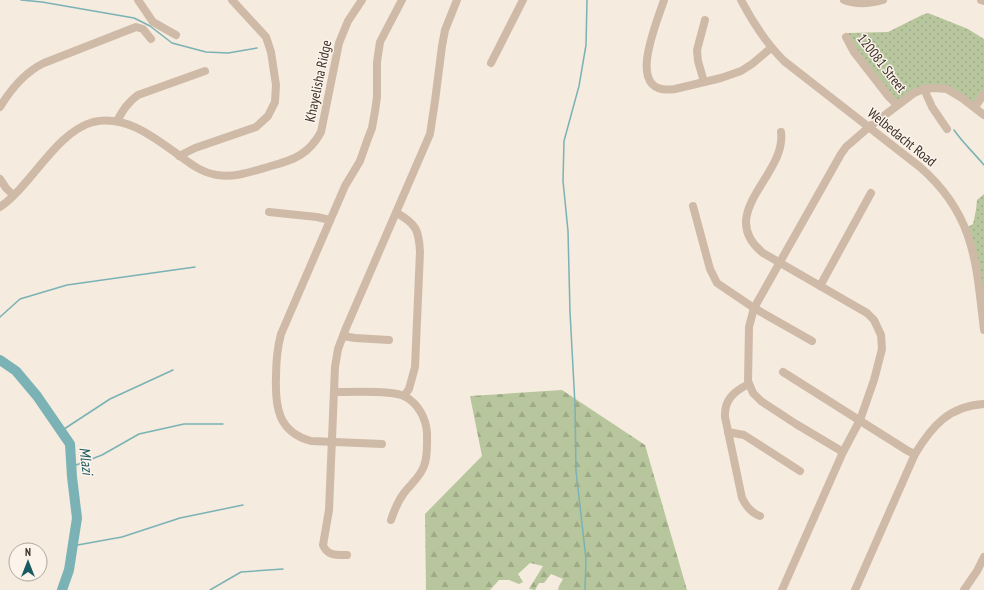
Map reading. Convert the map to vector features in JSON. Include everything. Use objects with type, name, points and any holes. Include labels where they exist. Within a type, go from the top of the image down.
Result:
[{"type":"street","points":[[138,0],[153,22],[176,34]]},
{"type":"street","points":[[179,156],[196,148],[256,127],[268,116],[275,102],[276,85],[271,52],[266,37],[232,0]]},
{"type":"street","name":"Khayelisha Ridge","points":[[117,121],[131,125],[149,135],[194,167],[206,173],[236,176],[285,163],[294,159],[308,150],[321,132],[336,53],[348,21],[362,0]]},
{"type":"street","points":[[382,444],[311,441],[304,439],[292,431],[282,420],[276,402],[276,360],[281,334],[345,186],[360,161],[372,128],[377,97],[377,62],[379,49],[383,35],[402,0]]},
{"type":"street","points":[[348,555],[328,553],[324,549],[323,545],[329,510],[335,367],[338,349],[430,134],[445,30],[457,0]]},
{"type":"street","points":[[491,63],[523,0]]},
{"type":"street","points":[[664,0],[648,51],[646,68],[649,78],[654,85],[668,90],[704,82],[741,71],[771,48]]},
{"type":"street","name":"Welbedacht Road","points":[[741,0],[755,26],[771,48],[784,61],[928,174],[940,187],[957,211],[966,229],[972,247],[977,268],[984,330]]},
{"type":"street","points":[[844,0],[853,3],[865,4],[883,0]]},
{"type":"street","points":[[704,20],[697,50],[698,61],[704,82]]},
{"type":"street","points":[[0,107],[5,98],[25,75],[44,62],[136,27],[143,29],[151,39]]},
{"type":"street","name":"120081 Street","points":[[846,37],[854,52],[895,103],[899,104]]},
{"type":"street","points":[[0,207],[14,195],[76,129],[92,122],[117,121],[125,106],[130,100],[138,95],[205,71]]},
{"type":"street","points":[[924,89],[932,107],[947,128]]},
{"type":"street","points":[[843,452],[821,440],[761,401],[753,393],[749,384],[749,327],[754,308],[840,154],[846,146],[868,127],[914,93],[924,89],[947,89],[975,107],[984,115]]},
{"type":"street","points":[[975,107],[984,94]]},
{"type":"street","points":[[781,132],[782,141],[779,151],[752,201],[746,222],[748,235],[754,245],[763,253],[867,313],[874,320],[882,335],[882,349],[880,358],[860,420],[843,452],[782,590]]},
{"type":"street","points":[[0,179],[6,188],[14,195]]},
{"type":"street","points":[[820,286],[871,193]]},
{"type":"street","points":[[692,206],[714,280],[725,290],[754,308],[812,340]]},
{"type":"street","points":[[269,212],[317,217],[330,220]]},
{"type":"street","points":[[397,213],[408,219],[416,227],[420,252],[415,367],[409,388],[404,396]]},
{"type":"street","points":[[343,336],[389,340]]},
{"type":"street","points":[[782,372],[915,454]]},
{"type":"street","points":[[749,384],[733,393],[727,403],[725,412],[742,498],[749,509],[760,516]]},
{"type":"street","points":[[334,392],[387,393],[404,396],[418,407],[424,419],[426,427],[426,456],[421,472],[403,494],[391,520]]},
{"type":"street","points":[[854,590],[915,454],[926,436],[945,417],[965,407],[984,404]]},
{"type":"street","points":[[728,432],[738,433],[747,437],[800,471]]},
{"type":"street","points":[[964,590],[984,557]]},
{"type":"green space","points":[[928,13],[968,29],[984,39],[984,95],[975,107],[935,87],[899,104],[847,37],[848,33],[888,32]]},
{"type":"green space","points":[[984,194],[984,320],[966,228],[973,224],[977,200]]},
{"type":"green space","points":[[562,390],[645,445],[687,590],[558,590],[563,579],[551,574],[544,583],[539,583],[535,590],[529,589],[543,566],[530,563],[518,574],[523,582],[519,584],[509,580],[499,580],[490,590],[426,590],[425,514],[482,456],[470,396]]},
{"type":"waterway","points":[[21,0],[42,2],[134,18],[150,26],[172,43],[206,52],[228,53],[257,48]]},
{"type":"waterway","points":[[585,590],[586,559],[576,471],[568,231],[563,181],[564,141],[579,86],[586,45],[587,0]]},
{"type":"waterway","points":[[954,130],[984,165]]},
{"type":"waterway","points":[[0,317],[20,299],[67,285],[195,267]]},
{"type":"waterway","name":"Mlazi","points":[[0,360],[16,371],[37,396],[70,444],[77,518],[69,570],[62,590]]},
{"type":"waterway","points":[[61,431],[110,399],[173,370]]},
{"type":"waterway","points":[[71,467],[102,455],[139,434],[184,424],[223,424]]},
{"type":"waterway","points":[[72,546],[122,537],[180,518],[243,505]]},
{"type":"waterway","points":[[210,590],[241,572],[283,569]]}]
